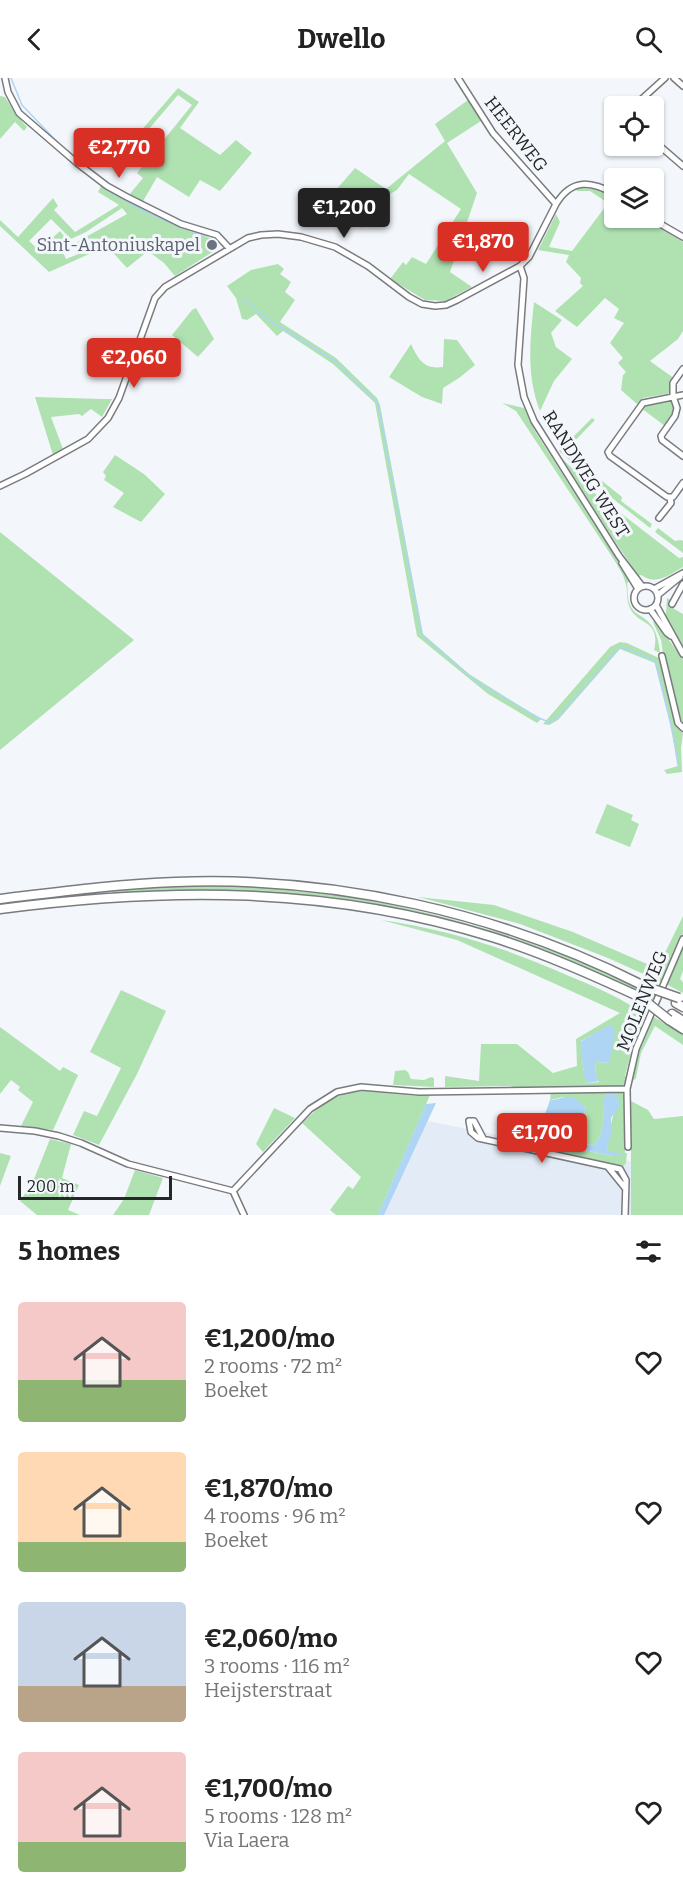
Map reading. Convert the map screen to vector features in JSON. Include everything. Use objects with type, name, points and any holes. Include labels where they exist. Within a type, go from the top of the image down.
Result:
[{"type":"highway","points":[[0,899],[176,882],[252,883],[326,889],[412,904],[481,921],[554,946],[680,1002]]},
{"type":"highway","points":[[0,909],[95,898],[158,894],[260,895],[322,901],[412,916],[483,934],[571,966],[639,997],[670,1017],[683,1029]]},
{"type":"highway","points":[[670,1017],[683,1021]]},
{"type":"street","points":[[5,78],[8,92],[19,112],[107,186],[181,224],[217,235],[229,248]]},
{"type":"street","name":"HEERWEG","points":[[458,78],[493,133],[556,204]]},
{"type":"street","points":[[645,96],[665,78]]},
{"type":"street","points":[[677,79],[683,87]]},
{"type":"street","points":[[0,93],[8,92]]},
{"type":"street","points":[[664,150],[683,166]]},
{"type":"street","points":[[0,486],[91,436],[108,418],[119,398],[155,298],[165,287],[248,238],[278,234],[312,239],[349,254],[422,304],[446,305],[520,266],[529,257],[560,197],[571,188],[583,184],[599,185],[604,188]]},
{"type":"street","points":[[664,226],[683,237]]},
{"type":"street","name":"RANDWEG WEST","points":[[520,266],[524,278],[518,365],[524,397],[544,439],[640,588]]},
{"type":"street","points":[[683,369],[673,383],[675,416],[661,436],[662,440],[683,456]]},
{"type":"street","points":[[670,498],[610,456],[608,452],[640,405],[683,395]]},
{"type":"street","points":[[659,518],[671,503],[670,498],[683,483]]},
{"type":"street","points":[[656,592],[682,578]]},
{"type":"street","points":[[672,604],[682,578]]},
{"type":"street","points":[[653,607],[642,609],[636,604],[635,596],[640,588],[649,586],[656,592]]},
{"type":"street","points":[[656,592],[653,607],[666,633],[672,636],[683,654]]},
{"type":"street","points":[[662,656],[678,723],[683,728]]},
{"type":"street","name":"MOLENWEG","points":[[628,1147],[627,1089],[636,1049],[683,939]]},
{"type":"street","points":[[233,1191],[310,1109],[337,1092],[361,1087],[419,1092],[627,1089]]},
{"type":"street","points":[[0,1128],[59,1136],[128,1164],[233,1191]]},
{"type":"street","points":[[483,1138],[608,1167],[625,1190],[625,1215]]},
{"type":"street","points":[[233,1191],[244,1215]]},
{"type":"shaded area","points":[[403,1116],[638,1163],[637,1215],[359,1215]]},
{"type":"green space","points":[[178,88],[199,102],[180,128],[220,155],[236,140],[252,153],[220,191],[200,180],[189,197],[157,177],[142,203],[129,195],[143,178],[137,173],[192,105],[178,95],[136,144],[132,141]]},
{"type":"green space","points":[[0,96],[5,97],[27,127],[24,131],[15,122],[0,139]]},
{"type":"green space","points":[[468,100],[481,121],[447,143],[477,193],[450,272],[472,287],[445,301],[425,300],[390,279],[403,262],[406,265],[412,257],[426,264],[461,209],[409,174],[397,190],[383,198],[362,228],[329,198],[355,168],[386,189],[445,141],[435,124]]},
{"type":"green space","points":[[101,186],[157,217],[217,240],[214,251],[175,276],[164,263],[148,251],[127,268],[107,246],[49,272],[0,226],[0,220],[18,237],[53,198],[58,206],[54,210],[75,232],[119,205],[98,192]],"holes":[[[122,208],[127,214],[75,243],[81,253],[66,259],[63,252],[70,244],[60,231],[39,250],[29,241],[51,219],[71,239],[86,232]]]},
{"type":"green space","points":[[576,189],[600,190],[604,192],[604,200],[590,191],[577,191]]},
{"type":"green space","points":[[604,208],[604,228],[660,228],[683,242],[683,331],[678,339],[650,361],[675,379],[672,393],[643,398],[637,404],[621,390],[623,375],[626,372],[618,363],[623,358],[610,343],[624,323],[614,318],[619,309],[605,298],[577,327],[555,311],[583,286],[580,283],[581,278],[566,262],[569,255],[538,250],[556,214],[560,222],[549,247],[572,251]]},
{"type":"green space","points":[[278,264],[284,269],[280,274],[291,282],[285,292],[295,300],[280,322],[336,358],[377,398],[380,405],[423,634],[469,674],[541,719],[537,723],[488,694],[417,636],[375,403],[333,364],[283,331],[277,336],[256,314],[247,320],[242,319],[236,298],[227,286],[251,270]]},
{"type":"green space","points":[[534,302],[562,320],[551,333],[556,347],[572,359],[554,381],[540,411],[531,371],[530,344]]},
{"type":"green space","points":[[196,308],[214,339],[198,357],[172,335]]},
{"type":"green space","points":[[444,339],[457,340],[475,365],[443,388],[442,404],[422,397],[389,377],[411,344],[426,365],[443,367]]},
{"type":"green space","points":[[35,397],[112,399],[102,417],[91,409],[82,416],[79,414],[51,417],[63,449],[53,455]]},
{"type":"green space","points":[[672,399],[676,412],[665,426],[641,408],[644,405]]},
{"type":"green space","points":[[502,403],[524,408],[536,433],[630,581],[627,583],[630,604],[634,611],[652,626],[658,639],[660,653],[654,650],[655,640],[652,628],[638,618],[630,608],[628,603],[624,577],[611,555],[516,411]]},
{"type":"green space","points":[[592,418],[595,420],[565,451],[622,497],[621,501],[652,524],[650,528],[559,451]]},
{"type":"green space","points":[[557,454],[588,483],[592,491],[679,558],[683,557],[683,567],[668,576],[652,580],[638,576]]},
{"type":"green space","points":[[115,455],[144,474],[165,494],[141,522],[113,507],[124,493],[104,480],[106,476],[103,472]]},
{"type":"green space","points":[[658,528],[675,541],[683,541],[683,553],[655,532]]},
{"type":"green space","points":[[0,532],[134,640],[0,750]]},
{"type":"green space","points":[[667,598],[672,601],[671,607],[683,614],[683,649],[663,616],[666,613]]},
{"type":"green space","points":[[655,621],[683,659],[683,726],[664,661],[661,640],[653,622]]},
{"type":"green space","points":[[620,642],[661,659],[679,727],[683,733],[682,772],[667,774],[664,770],[678,766],[655,663],[620,649],[558,720],[549,725],[543,724],[610,647]]},
{"type":"green space","points":[[607,804],[633,815],[631,820],[639,824],[630,847],[595,833]]},
{"type":"green space","points":[[197,885],[316,892],[433,914],[546,949],[601,970],[656,995],[653,1000],[528,947],[330,899],[239,890],[114,893],[111,891]]},
{"type":"green space","points":[[418,897],[494,905],[573,932],[654,967],[659,965],[683,916],[683,933],[661,982],[608,958],[520,924]]},
{"type":"green space","points":[[381,920],[430,929],[501,949],[599,989],[647,1015],[631,1052],[625,1076],[627,1077],[622,1087],[445,1087],[445,1076],[479,1081],[481,1044],[517,1044],[553,1073],[577,1066],[576,1039],[620,1013],[457,940]],"holes":[[[609,1026],[614,1028],[608,1063],[596,1062],[595,1070],[599,1082],[587,1083],[581,1041]]]},
{"type":"green space","points":[[683,946],[683,971],[680,979],[683,982],[683,993],[666,984]]},
{"type":"green space","points":[[121,990],[166,1011],[137,1074],[99,1145],[73,1135],[84,1111],[97,1116],[121,1068],[90,1052]]},
{"type":"green space","points":[[652,1016],[683,1034],[683,1045],[655,1026],[641,1053],[636,1078],[632,1082],[637,1053]]},
{"type":"green space","points":[[0,1027],[60,1071],[63,1067],[78,1075],[53,1130],[21,1126],[33,1102],[18,1090],[20,1087],[11,1080],[0,1094]]},
{"type":"green space","points":[[405,1070],[411,1079],[434,1078],[434,1087],[393,1085],[395,1071]]},
{"type":"green space","points":[[363,1091],[416,1096],[430,1095],[378,1215],[336,1215],[330,1210],[348,1186],[353,1189],[361,1177],[302,1123],[322,1105],[337,1097]]},
{"type":"green space","points":[[621,1091],[625,1097],[625,1153],[627,1153],[626,1163],[622,1168],[532,1148],[534,1140],[540,1138],[557,1143],[568,1121],[571,1125],[569,1147],[613,1156],[607,1149],[615,1112],[604,1099],[602,1129],[594,1145],[580,1144],[578,1139],[578,1130],[586,1107],[563,1097],[550,1100],[551,1092]]},
{"type":"green space","points":[[631,1101],[648,1110],[654,1119],[683,1116],[683,1215],[631,1215]]},
{"type":"green space","points":[[274,1108],[295,1118],[263,1152],[256,1144]]},
{"type":"green space","points":[[50,1139],[71,1144],[62,1178],[79,1185],[68,1210],[80,1215],[37,1215],[20,1201],[32,1184]]},
{"type":"green space","points":[[0,1153],[11,1156],[0,1186]]},
{"type":"green space","points":[[135,1170],[163,1178],[149,1215],[113,1215],[124,1199]]},
{"type":"water","points":[[609,1025],[614,1028],[615,1033],[609,1063],[596,1062],[595,1070],[599,1081],[587,1083],[580,1042]]},
{"type":"water","points":[[612,1093],[618,1097],[620,1106],[611,1118],[611,1134],[607,1149],[610,1152],[622,1153],[622,1155],[613,1156],[569,1147],[571,1125],[568,1121],[557,1143],[541,1140],[543,1120],[550,1100],[568,1097],[575,1098],[586,1107],[578,1130],[580,1144],[594,1145],[601,1134],[604,1096]]},
{"type":"water","points":[[436,1103],[384,1215],[378,1215],[426,1104]]},
{"type":"waterway","points":[[11,78],[22,105],[63,148]]},
{"type":"waterway","points":[[101,185],[156,216],[207,236]]},
{"type":"waterway","points":[[243,298],[263,316],[335,361],[378,403],[422,635],[477,682],[549,722],[557,718],[619,648],[623,647],[655,661],[673,733],[678,765]]},
{"type":"place","name":"Sint-Antoniuskapel","points":[[212,245]]}]
